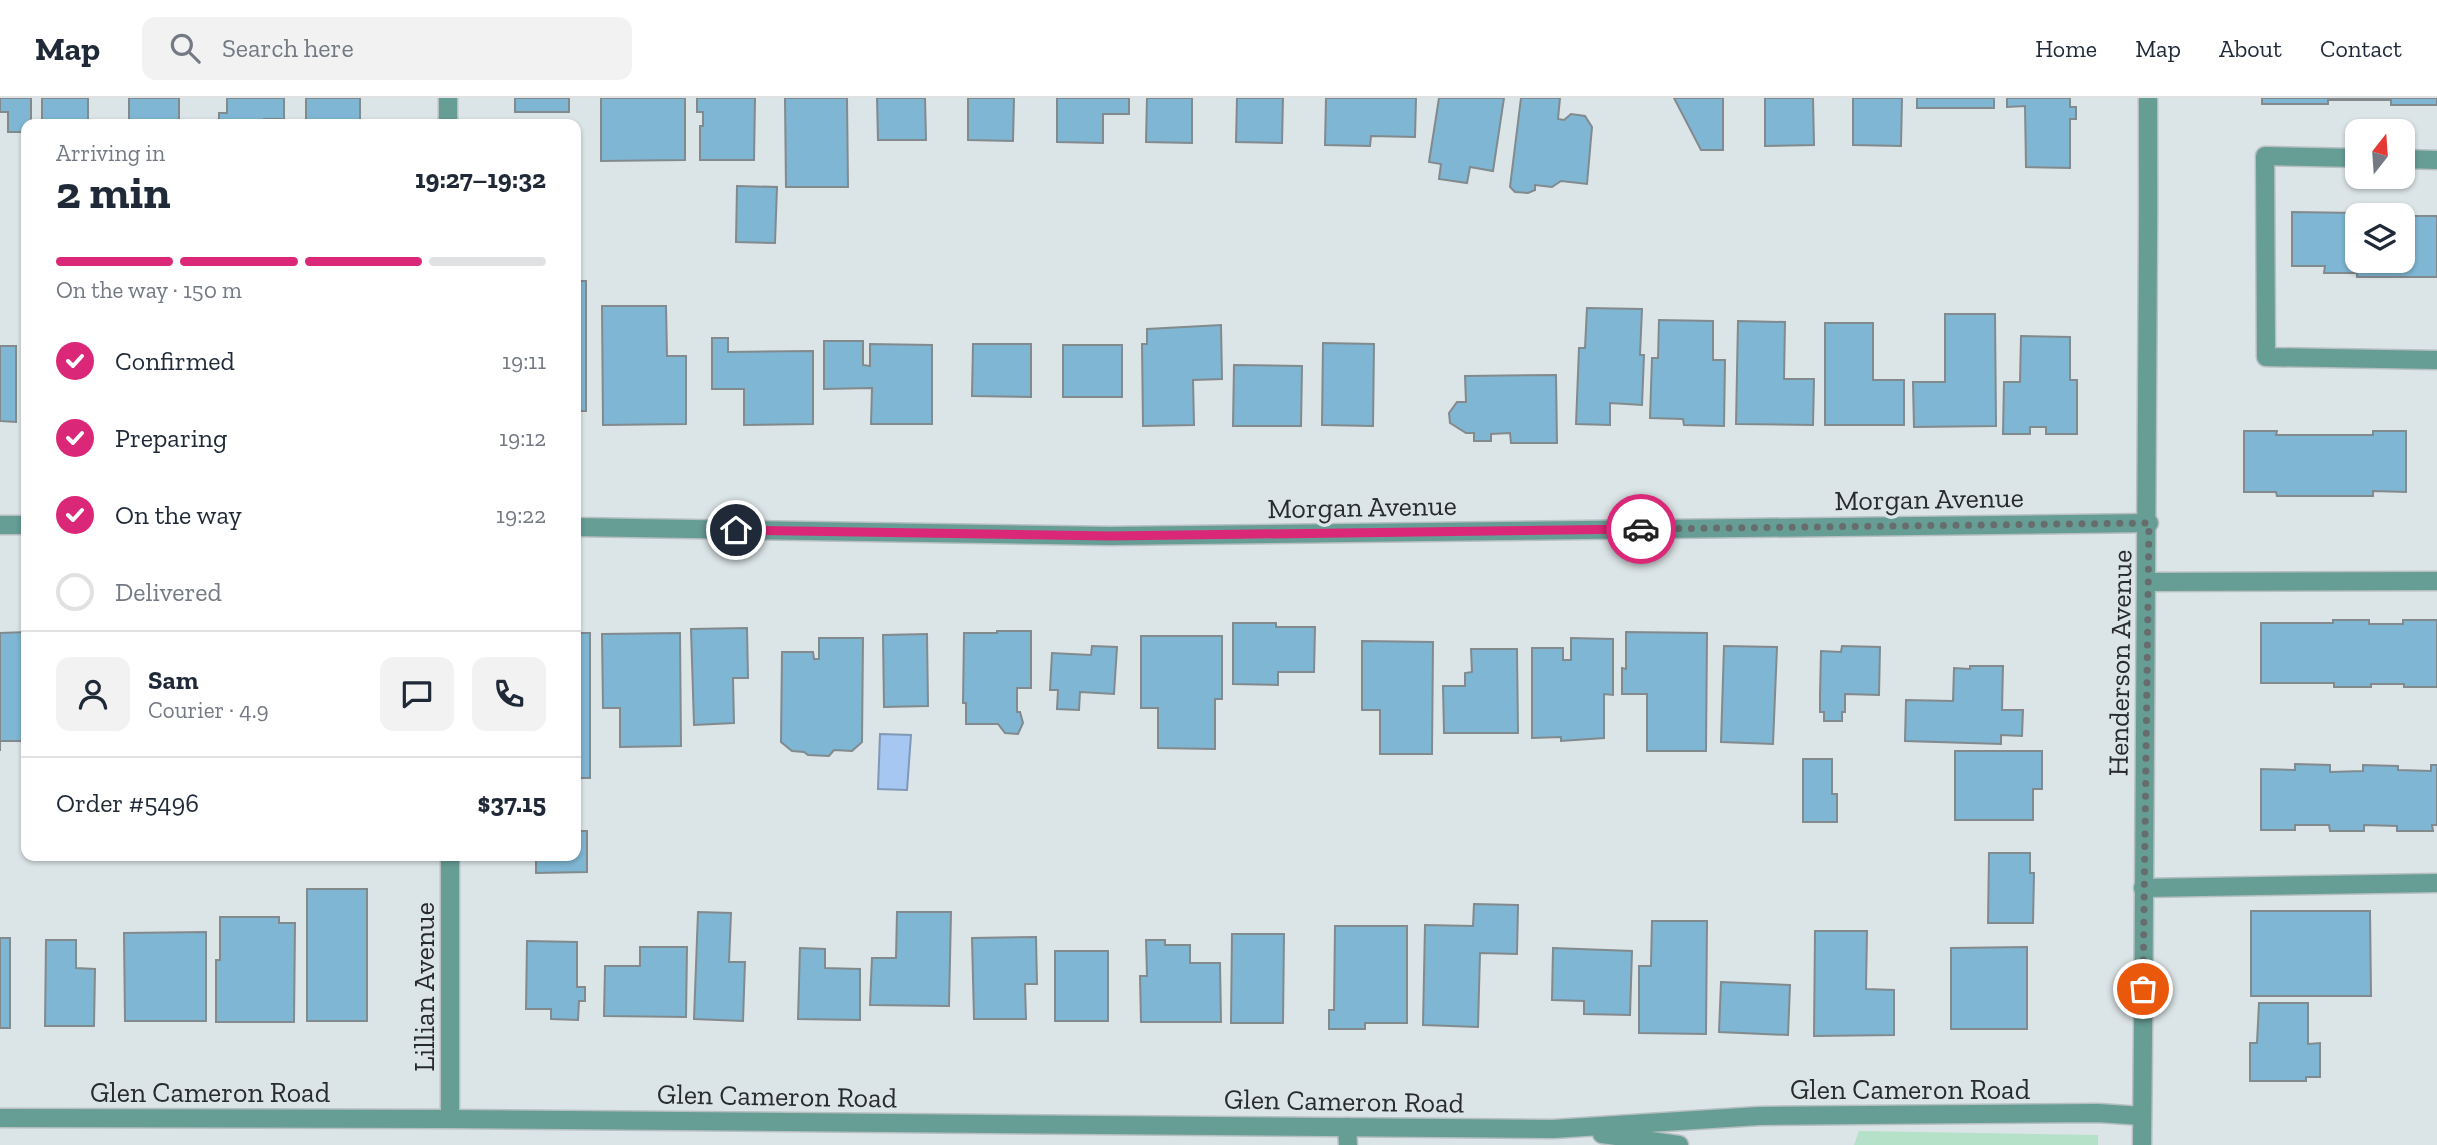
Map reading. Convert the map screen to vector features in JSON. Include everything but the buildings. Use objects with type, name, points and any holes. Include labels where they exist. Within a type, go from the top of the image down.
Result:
[{"type":"street","points":[[448,98],[448,119]]},
{"type":"street","name":"Henderson Avenue","points":[[2142,1145],[2149,523],[2148,98]]},
{"type":"street","points":[[2345,158],[2265,156],[2266,357],[2437,360]]},
{"type":"street","points":[[2415,159],[2437,160]]},
{"type":"street","name":"Morgan Avenue","points":[[581,527],[1110,536],[2149,523]]},
{"type":"street","points":[[0,525],[21,525]]},
{"type":"street","points":[[2148,582],[2437,580]]},
{"type":"street","name":"Lillian Avenue","points":[[450,861],[450,1119]]},
{"type":"street","points":[[2143,888],[2437,883]]},
{"type":"street","name":"Glen Cameron Road","points":[[0,1118],[450,1119],[1348,1136],[1553,1129],[1759,1116],[2098,1113],[2142,1116]]},
{"type":"street","name":"Glen Cameron Road","points":[[1553,1129],[1679,1145]]},
{"type":"green space","points":[[1859,1131],[2098,1135],[2098,1145],[1854,1145]]},
{"type":"water","points":[[880,734],[911,735],[907,790],[878,789]]},
{"type":"way so far","points":[[1641,529],[2149,523],[2143,989]]},
{"type":"route","points":[[736,530],[1110,536],[1641,529]]}]
